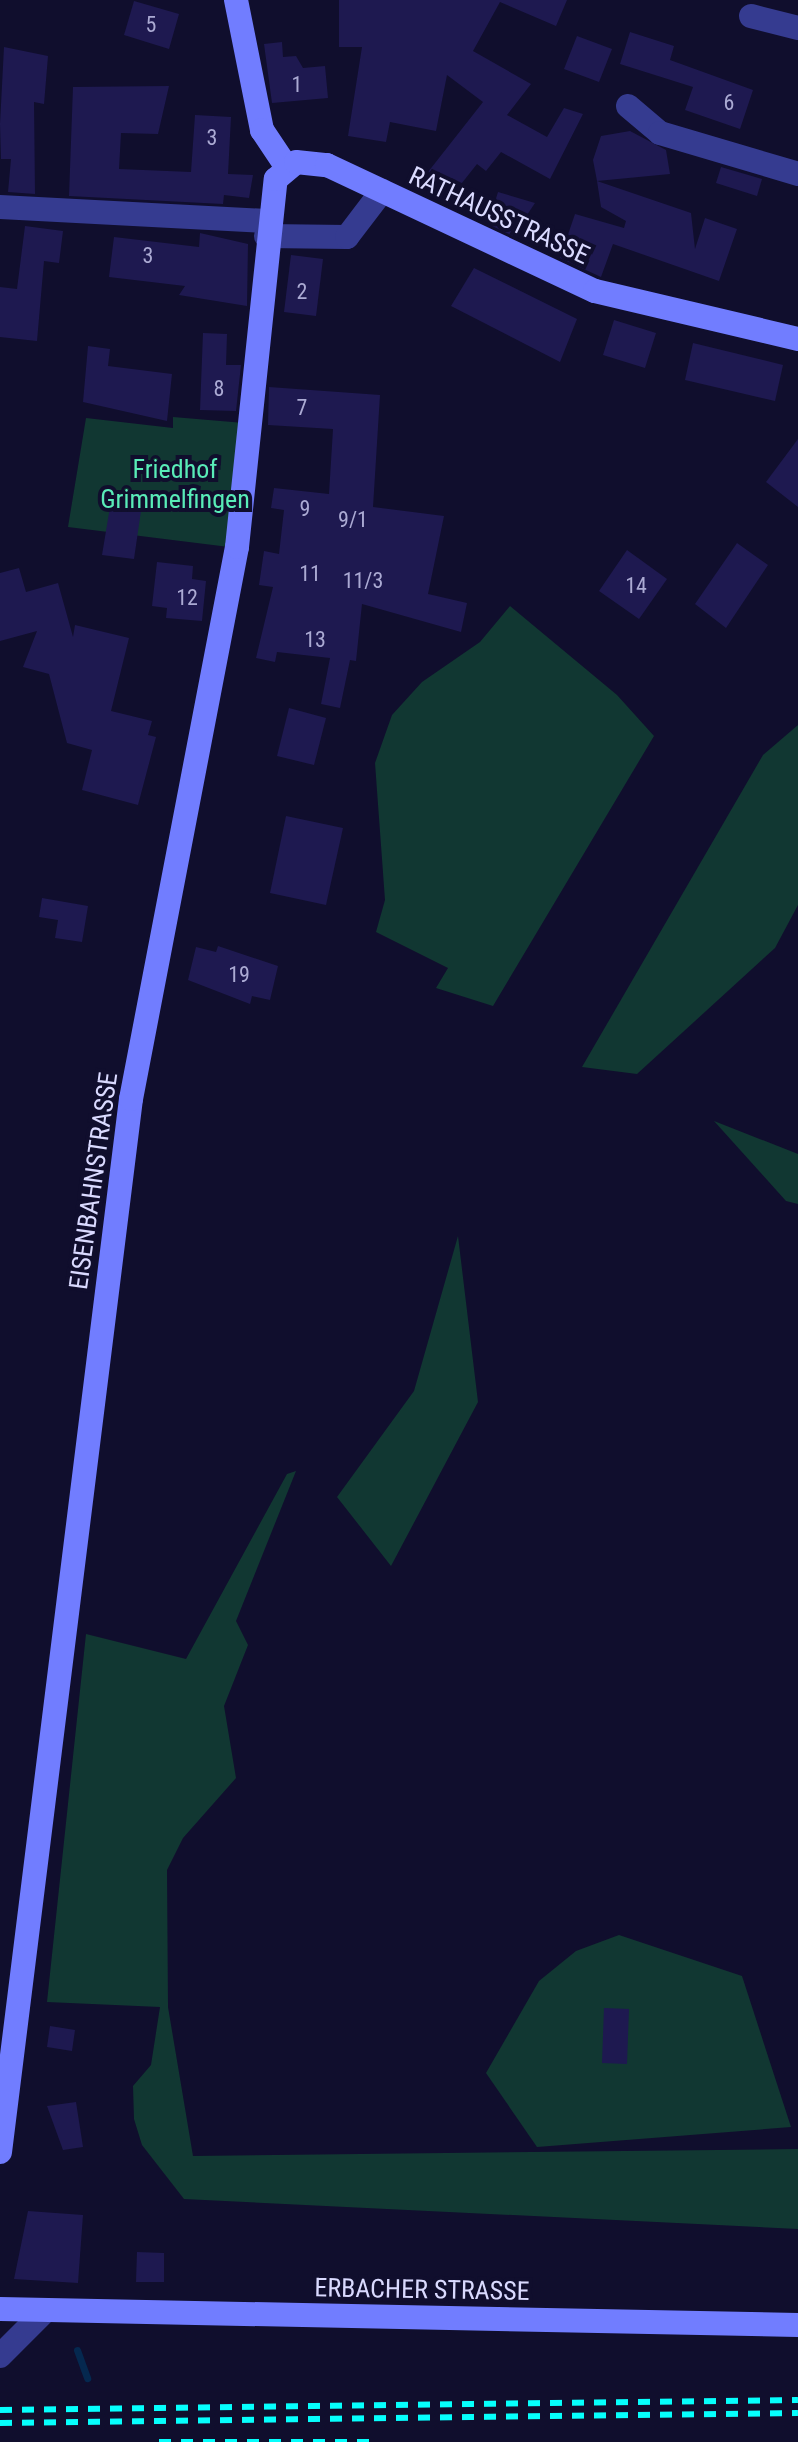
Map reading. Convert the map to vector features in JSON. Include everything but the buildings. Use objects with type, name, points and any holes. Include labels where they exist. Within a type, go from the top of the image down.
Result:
[{"type":"street","points":[[236,0],[262,130],[286,166],[266,229]]},
{"type":"street","points":[[751,16],[798,28]]},
{"type":"street","points":[[628,106],[660,133],[798,174]]},
{"type":"street","name":"RATHAUSSTRASSE","points":[[286,166],[327,165],[595,291],[798,339]]},
{"type":"street","points":[[0,207],[347,237],[382,191]]},
{"type":"street","name":"EISENBAHNSTRASSE","points":[[0,2152],[131,1099],[237,547],[266,229]]},
{"type":"street","name":"ERBACHER STRASSE","points":[[0,2309],[798,2325]]},
{"type":"street","points":[[0,2356],[46,2310]]},
{"type":"green space","name":"Friedhof Grimmelfingen","points":[[173,417],[244,423],[229,547],[68,527],[86,418],[173,428]]},
{"type":"green space","points":[[510,606],[617,695],[654,736],[493,1006],[436,988],[448,968],[376,932],[385,900],[375,763],[392,715],[422,682],[480,642]]},
{"type":"green space","points":[[798,725],[798,905],[775,948],[637,1074],[582,1067],[763,755]]},
{"type":"green space","points":[[714,1121],[798,1154],[798,1204],[786,1201]]},
{"type":"green space","points":[[458,1236],[478,1402],[391,1566],[337,1497],[414,1391]]},
{"type":"green space","points":[[296,1471],[236,1621],[248,1645],[224,1706],[236,1778],[183,1838],[167,1870],[168,2007],[193,2156],[798,2149],[798,2229],[184,2199],[142,2145],[134,2119],[133,2086],[151,2065],[160,2007],[47,2002],[86,1634],[186,1659],[287,1474]]},
{"type":"green space","points":[[619,1935],[742,1976],[791,2127],[537,2147],[486,2073],[539,1981],[576,1951]]},
{"type":"waterway","points":[[77,2350],[87,2378]]},
{"type":"railway","points":[[0,2410],[798,2400]]},
{"type":"railway","points":[[0,2423],[798,2413]]},
{"type":"railway","points":[[159,2442],[378,2442]]}]
